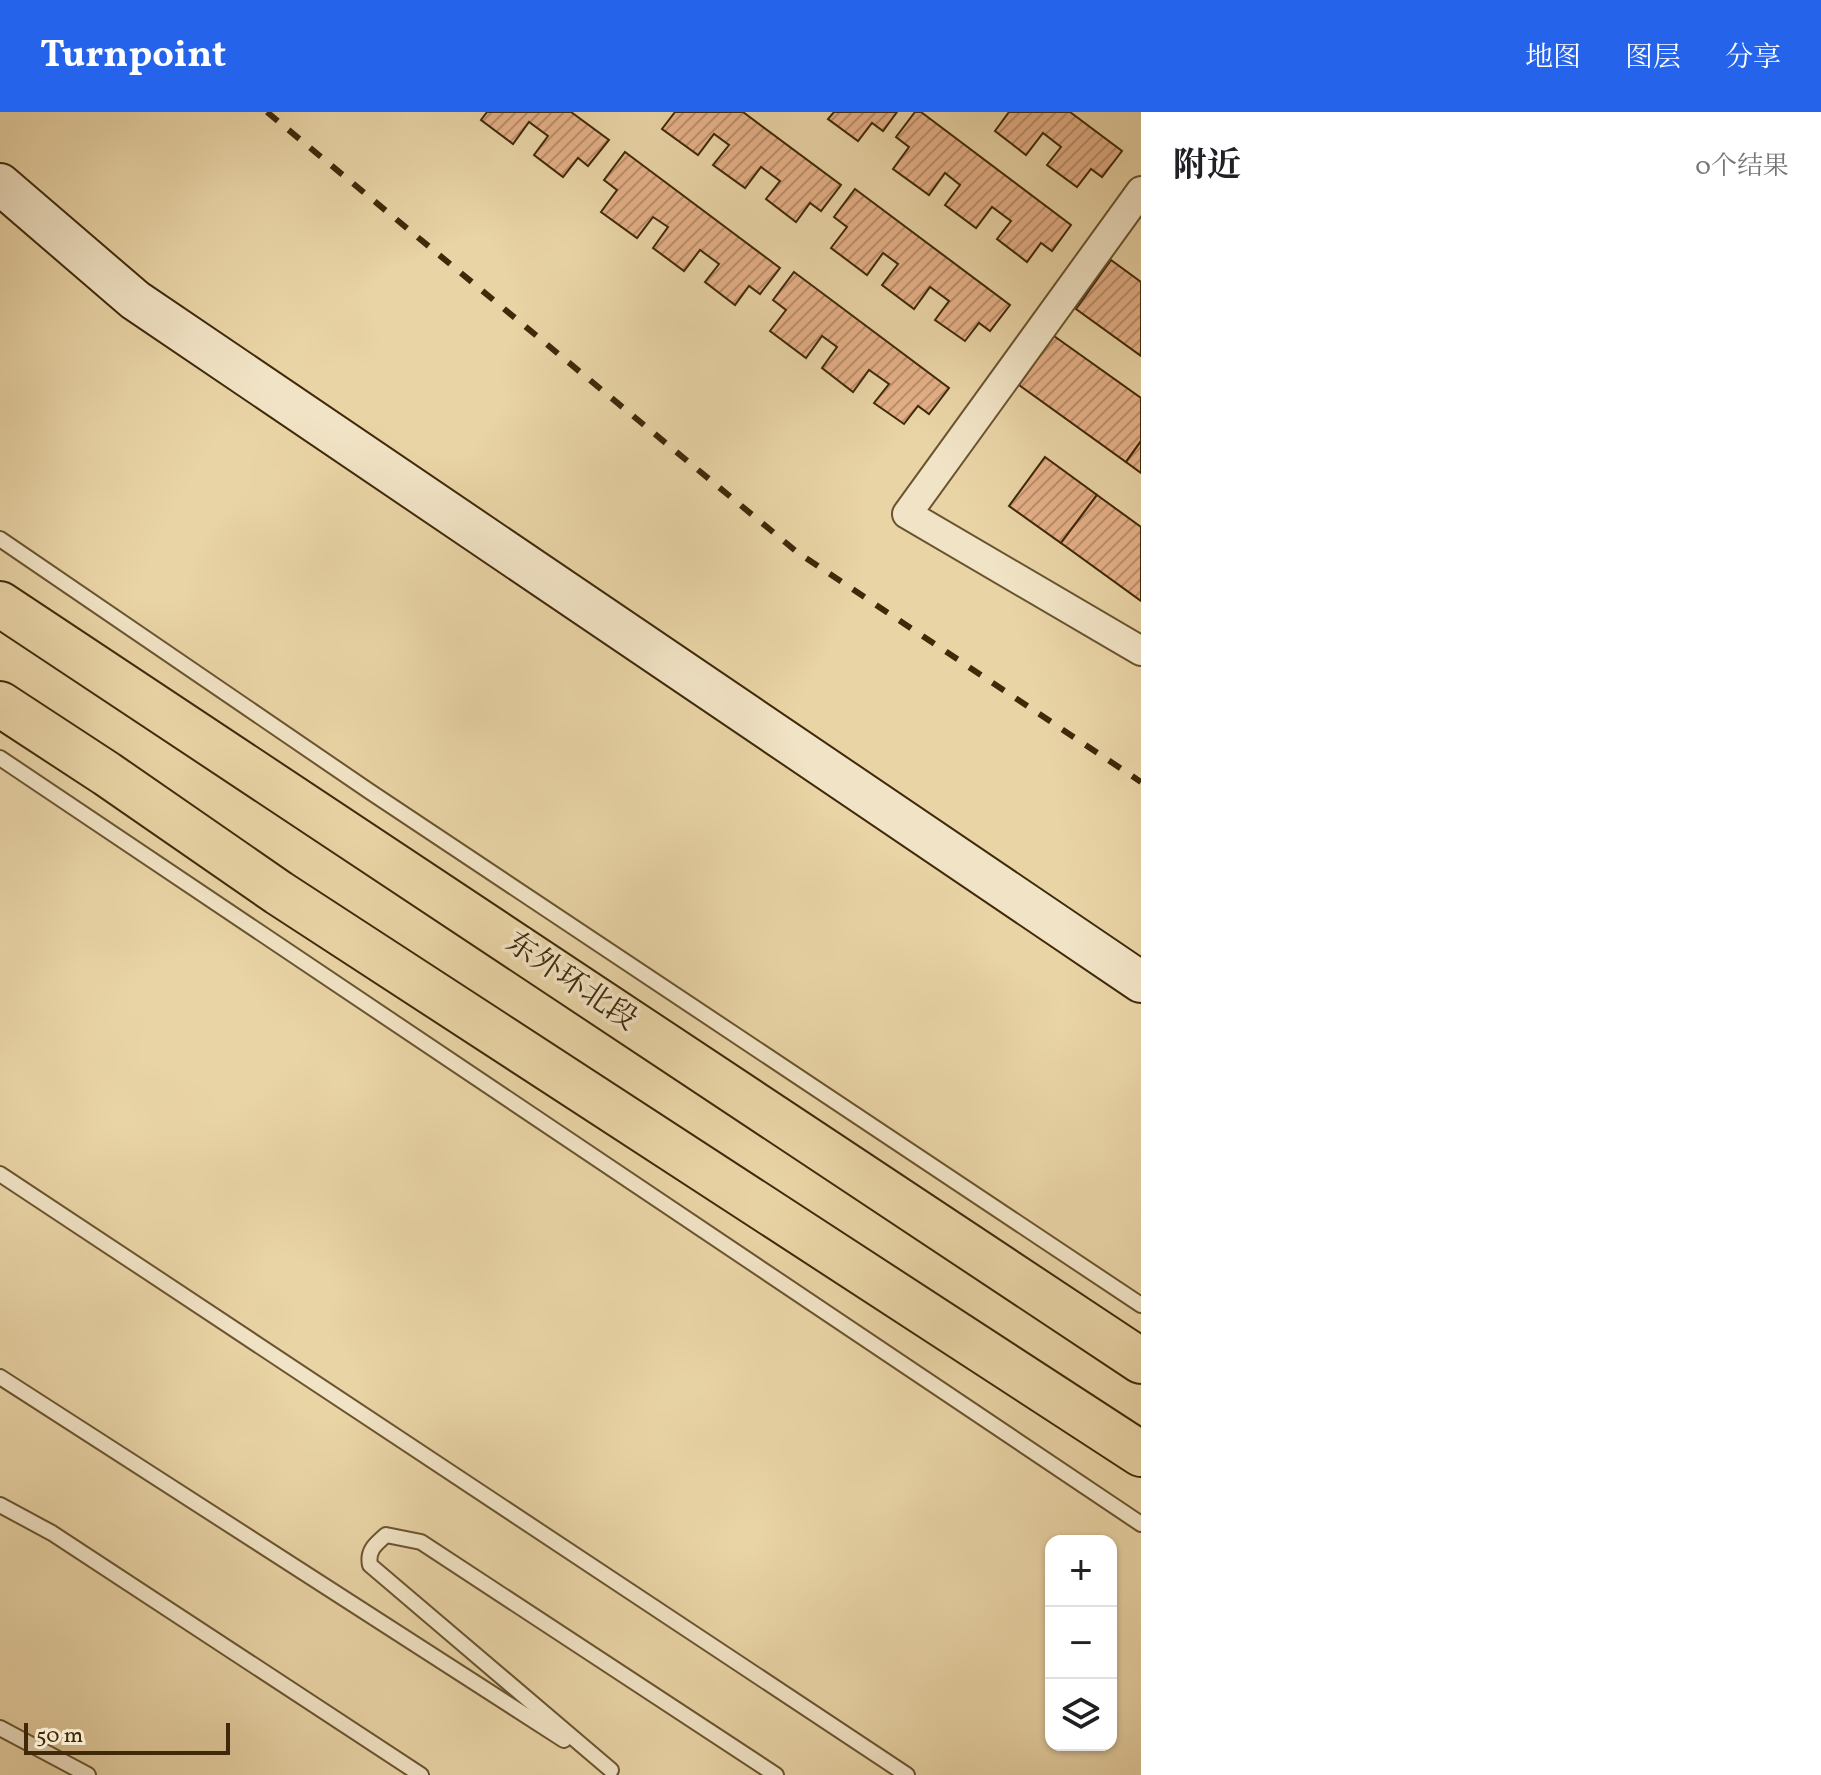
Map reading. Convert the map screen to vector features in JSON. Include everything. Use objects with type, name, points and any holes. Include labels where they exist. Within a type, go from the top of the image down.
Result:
[{"type":"highway","name":"东外环北段","points":[[0,604],[1141,1361]]},
{"type":"highway","points":[[0,704],[279,893],[1141,1454]]},
{"type":"main road","points":[[0,184],[135,300],[1141,982]]},
{"type":"street","points":[[1141,191],[907,514],[1141,651]]},
{"type":"lane","points":[[0,539],[369,791],[1141,1305]]},
{"type":"lane","points":[[0,758],[1141,1524]]},
{"type":"lane","points":[[0,1174],[907,1775]]},
{"type":"lane","points":[[0,1377],[614,1773]]},
{"type":"lane","points":[[0,1505],[52,1533],[421,1775]]},
{"type":"lane","points":[[614,1773],[370,1565],[368,1558],[372,1547],[386,1535],[421,1542],[776,1775]]},
{"type":"lane","points":[[0,1728],[88,1775]]},
{"type":"building","points":[[487,112],[571,112],[609,140],[588,166],[578,158],[563,177],[534,155],[548,136],[529,122],[513,144],[481,120]]},
{"type":"building","points":[[675,112],[743,112],[841,185],[821,211],[810,203],[796,222],[766,199],[780,181],[761,167],[745,188],[713,165],[729,145],[714,134],[698,155],[662,129]]},
{"type":"building","points":[[834,112],[897,112],[883,131],[872,123],[858,141],[828,119]]},
{"type":"building","points":[[915,112],[921,112],[1071,225],[1052,251],[1041,243],[1027,262],[997,239],[1011,221],[992,207],[976,228],[945,205],[960,185],[945,173],[929,195],[893,169],[909,147],[896,137]]},
{"type":"building","points":[[1009,112],[1070,112],[1122,151],[1102,177],[1091,169],[1077,187],[1047,165],[1061,147],[1043,133],[1026,155],[995,131]]},
{"type":"building","points":[[625,152],[780,268],[760,294],[749,286],[735,305],[705,282],[719,264],[700,250],[684,271],[653,248],[668,227],[653,217],[637,238],[601,212],[617,190],[604,180]]},
{"type":"building","points":[[855,189],[1010,305],[990,331],[979,323],[965,341],[935,320],[949,301],[930,287],[914,309],[882,285],[898,264],[883,253],[867,275],[831,248],[847,227],[834,217]]},
{"type":"building","points":[[1111,260],[1141,282],[1141,356],[1076,309]]},
{"type":"building","points":[[794,272],[949,388],[929,414],[918,406],[904,424],[874,403],[889,384],[869,370],[853,392],[822,368],[837,347],[822,336],[806,358],[770,331],[786,310],[773,300]]},
{"type":"building","points":[[1054,336],[1141,398],[1141,441],[1126,462],[1019,385]]},
{"type":"building","points":[[1141,441],[1141,473],[1126,462]]},
{"type":"building","points":[[1045,457],[1097,495],[1061,543],[1009,506]]},
{"type":"building","points":[[1097,495],[1141,527],[1141,601],[1061,543]]},
{"type":"railway","points":[[267,112],[797,552],[1141,782]]}]
